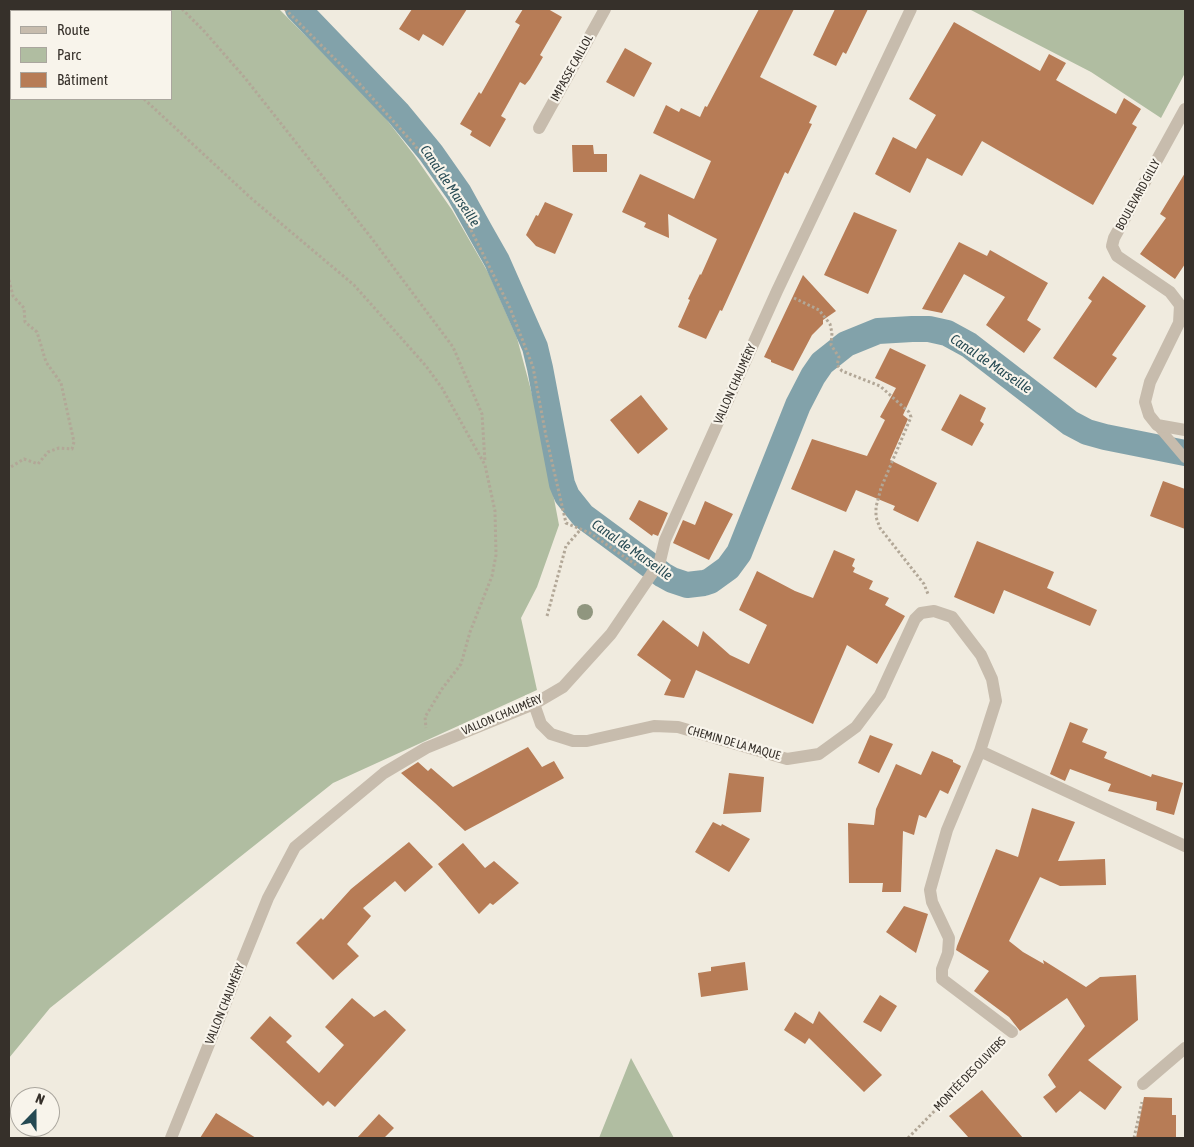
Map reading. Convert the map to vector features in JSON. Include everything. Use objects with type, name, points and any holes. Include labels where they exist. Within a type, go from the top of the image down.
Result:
[{"type":"street","name":"IMPASSE CAILLOL","points":[[539,128],[605,9]]},
{"type":"street","name":"VALLON CHAUMÉRY","points":[[171,1138],[268,898],[295,847],[384,773],[426,748],[534,704],[562,687],[611,634],[651,575],[660,561],[665,540],[777,291],[911,9]]},
{"type":"street","name":"BOULEVARD GILLY","points":[[1157,425],[1149,415],[1145,402],[1150,382],[1182,324],[1180,305],[1170,292],[1117,256],[1112,246],[1114,238],[1185,109]]},
{"type":"street","points":[[1157,425],[1185,430]]},
{"type":"street","points":[[934,611],[952,617],[981,655],[992,679],[996,701],[980,751],[1185,846]]},
{"type":"street","name":"CHEMIN DE LA MAQUE","points":[[534,704],[541,724],[551,734],[573,742],[587,741],[654,726],[678,727],[787,759],[819,754],[856,727],[880,695],[915,619],[921,613],[934,611]]},
{"type":"street","name":"MONTÉE DES OLIVIERS","points":[[980,751],[947,830],[930,890],[932,902],[950,938],[948,953],[942,969],[942,979],[1012,1032]]},
{"type":"street","points":[[1143,1084],[1185,1048]]},
{"type":"lane","points":[[1157,425],[1185,458]]},
{"type":"path","points":[[182,9],[204,30],[245,78],[373,240],[453,347],[482,414],[485,465],[494,512],[496,555],[492,576],[470,632],[460,664],[442,689],[426,717],[427,735]]},
{"type":"path","points":[[285,9],[356,81],[413,143],[459,206],[510,308],[532,367],[566,523],[590,533],[651,575]]},
{"type":"path","points":[[145,100],[252,199],[354,285],[426,366],[442,388],[485,465]]},
{"type":"path","points":[[9,280],[13,296],[24,308],[25,322],[36,332],[46,362],[60,383],[74,442],[72,449],[59,448],[48,452],[38,464],[24,459],[9,468]]},
{"type":"path","points":[[814,306],[830,324],[832,333],[831,345],[839,357],[837,365],[842,371],[880,386],[909,412],[911,417],[881,488],[876,507],[876,517],[880,528],[924,584],[934,611]]},
{"type":"path","points":[[547,616],[566,546],[580,529]]},
{"type":"path","name":"MONTÉE DES OLIVIERS","points":[[908,1138],[1012,1032]]},
{"type":"path","points":[[1134,1138],[1144,1091],[1143,1084]]},
{"type":"green space","points":[[9,9],[279,9],[377,107],[414,155],[452,210],[489,274],[517,338],[539,420],[559,525],[537,587],[521,618],[537,690],[333,783],[50,1008],[9,1058]]},
{"type":"green space","points":[[969,9],[1185,9],[1185,73],[1161,118],[1091,72]]},
{"type":"green space","points":[[631,1058],[674,1138],[599,1138]]},
{"type":"building","points":[[412,9],[467,9],[443,46],[423,34],[419,41],[399,29]]},
{"type":"building","points":[[523,9],[548,9],[562,17],[540,55],[543,57],[530,79],[525,85],[520,82],[501,116],[506,119],[490,147],[470,135],[472,131],[460,124],[479,92],[481,94],[520,25],[515,22]]},
{"type":"building","points":[[759,9],[794,9],[760,77],[817,106],[809,123],[812,124],[788,174],[785,172],[722,311],[720,310],[706,339],[678,327],[690,300],[688,299],[717,239],[668,214],[669,238],[644,227],[646,223],[622,212],[640,174],[694,199],[711,161],[653,133],[666,105],[679,112],[681,108],[700,117]]},
{"type":"building","points":[[835,9],[868,9],[846,54],[843,52],[836,66],[813,55]]},
{"type":"building","points":[[954,22],[1040,71],[1049,54],[1066,63],[1056,80],[1116,114],[1124,98],[1141,109],[1132,124],[1137,127],[1093,205],[982,141],[962,176],[927,158],[910,193],[875,174],[893,137],[916,149],[936,115],[909,99]]},
{"type":"building","points":[[625,48],[652,63],[634,97],[606,82]]},
{"type":"building","points":[[572,145],[593,145],[594,154],[607,154],[607,172],[573,172]]},
{"type":"building","points":[[1185,173],[1185,264],[1175,279],[1140,254],[1166,218],[1160,214]]},
{"type":"building","points":[[545,202],[573,214],[555,254],[536,246],[526,235]]},
{"type":"building","points":[[854,212],[897,230],[868,294],[824,275]]},
{"type":"building","points":[[959,242],[987,256],[990,250],[1048,283],[1027,320],[1041,329],[1024,353],[986,325],[1005,297],[964,274],[942,313],[922,309]]},
{"type":"building","points":[[803,275],[836,311],[823,320],[823,324],[812,335],[793,371],[764,357]]},
{"type":"building","points":[[1103,276],[1146,306],[1112,355],[1117,358],[1096,388],[1053,358],[1092,301],[1088,298]]},
{"type":"building","points":[[890,348],[926,365],[903,415],[908,419],[890,460],[937,483],[918,522],[893,510],[895,506],[856,490],[846,512],[791,489],[812,439],[867,456],[885,420],[880,417],[896,388],[875,378]]},
{"type":"building","points":[[960,394],[986,408],[980,421],[984,424],[972,446],[941,430]]},
{"type":"building","points":[[641,395],[668,429],[638,454],[610,420]]},
{"type":"building","points":[[1163,481],[1185,489],[1185,529],[1150,516]]},
{"type":"building","points":[[639,500],[668,513],[658,536],[653,534],[652,536],[629,519]]},
{"type":"building","points":[[705,501],[733,514],[709,560],[673,543],[683,520],[695,525]]},
{"type":"building","points":[[977,541],[1054,572],[1047,588],[1097,610],[1090,626],[1004,590],[994,614],[954,597]]},
{"type":"building","points":[[834,550],[855,559],[852,566],[855,568],[853,572],[873,581],[869,589],[889,598],[885,605],[905,616],[877,664],[847,645],[813,724],[696,670],[684,698],[664,695],[671,680],[637,655],[663,620],[698,647],[703,631],[730,655],[749,664],[767,625],[739,610],[757,571],[795,591],[813,598]]},
{"type":"building","points":[[1070,722],[1088,729],[1082,742],[1107,752],[1104,758],[1151,777],[1152,774],[1183,783],[1174,815],[1156,810],[1157,802],[1108,791],[1111,784],[1070,769],[1065,781],[1050,774]]},
{"type":"building","points":[[870,735],[893,744],[879,773],[858,763]]},
{"type":"building","points":[[528,747],[542,767],[554,761],[564,778],[465,831],[401,773],[418,762],[428,771],[431,768],[453,787]]},
{"type":"building","points":[[932,751],[953,760],[953,762],[961,766],[948,794],[940,790],[926,818],[919,815],[914,835],[903,831],[901,892],[882,892],[883,883],[849,883],[848,823],[874,825],[876,809],[896,764],[921,775]]},
{"type":"building","points":[[729,773],[764,777],[761,812],[723,814]]},
{"type":"building","points":[[1032,808],[1075,822],[1058,861],[1105,859],[1106,885],[1060,886],[1040,877],[1009,941],[1023,952],[1044,964],[1043,960],[1086,987],[1100,977],[1136,975],[1138,1020],[1088,1060],[1122,1087],[1105,1110],[1080,1091],[1056,1113],[1043,1097],[1056,1087],[1048,1075],[1085,1026],[1067,998],[1020,1031],[1009,1017],[974,991],[989,971],[956,950],[996,849],[1018,857]]},
{"type":"building","points":[[713,822],[721,826],[722,824],[750,839],[729,872],[695,852]]},
{"type":"building","points":[[409,842],[433,867],[405,892],[395,881],[363,908],[371,916],[347,944],[359,956],[333,980],[296,943],[321,918],[323,920],[351,889]]},
{"type":"building","points":[[463,843],[485,868],[494,861],[519,883],[493,905],[490,903],[479,914],[438,864]]},
{"type":"building","points":[[904,906],[928,914],[916,953],[886,932]]},
{"type":"building","points":[[745,962],[748,990],[701,997],[698,973],[711,971],[711,967]]},
{"type":"building","points":[[880,995],[897,1006],[881,1032],[863,1022]]},
{"type":"building","points":[[352,998],[374,1017],[385,1010],[406,1030],[335,1107],[328,1101],[323,1106],[250,1038],[270,1016],[292,1036],[286,1042],[319,1073],[344,1045],[325,1027]]},
{"type":"building","points":[[819,1011],[882,1075],[864,1092],[809,1038],[805,1044],[784,1030],[795,1012],[813,1024]]},
{"type":"building","points":[[982,1090],[1023,1138],[969,1138],[949,1116]]},
{"type":"building","points":[[1144,1097],[1172,1098],[1172,1115],[1176,1115],[1176,1138],[1136,1138]]},
{"type":"building","points":[[216,1113],[256,1138],[200,1138]]},
{"type":"building","points":[[379,1114],[394,1128],[384,1138],[357,1138]]},
{"type":"waterway","name":"Canal de Marseille","points":[[298,9],[398,113],[431,153],[459,193],[497,261],[535,347],[562,484],[567,496],[583,516],[672,580],[687,585],[704,583],[728,568],[739,553],[798,405],[813,376],[822,363],[846,344],[878,331],[929,329],[947,333],[969,345],[1070,423],[1087,432],[1185,453]]}]
